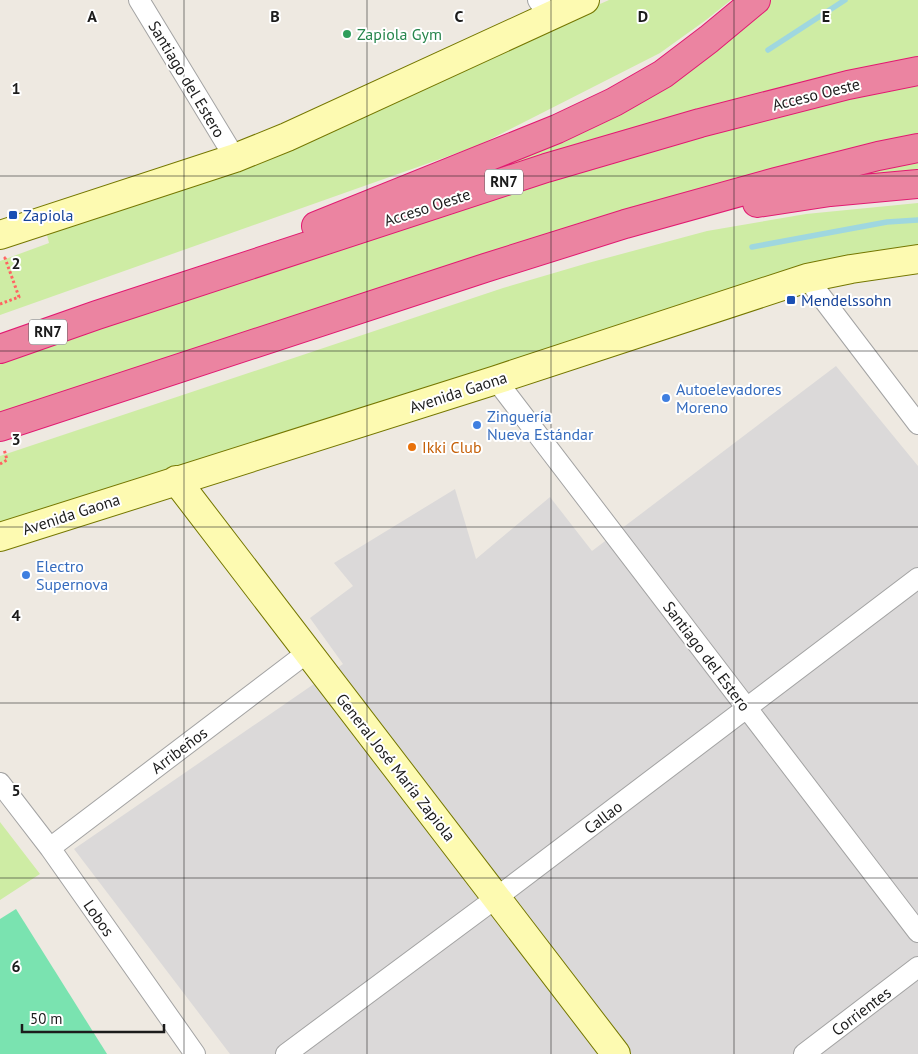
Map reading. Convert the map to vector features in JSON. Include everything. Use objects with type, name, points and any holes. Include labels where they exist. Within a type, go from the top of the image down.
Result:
[{"type":"highway","points":[[97,316],[557,129],[614,102],[663,74],[709,40],[756,0]]},
{"type":"highway","name":"Acceso Oeste","points":[[0,349],[546,168],[700,123],[848,85],[918,71]]},
{"type":"highway","points":[[1,436],[484,268],[625,224],[795,177],[918,148]]},
{"type":"highway","points":[[625,224],[830,192],[918,184]]},
{"type":"street","name":"Santiago del Estero","points":[[139,0],[235,158]]},
{"type":"street","points":[[0,235],[235,158],[287,137],[543,8],[586,0]]},
{"type":"street","name":"Avenida Gaona","points":[[0,537],[496,380],[807,278],[851,269],[918,260]]},
{"type":"street","points":[[807,278],[918,424]]},
{"type":"street","name":"Santiago del Estero","points":[[496,380],[918,932]]},
{"type":"street","name":"General José María Zapiola","points":[[176,480],[616,1054]]},
{"type":"street","name":"Callao","points":[[286,1054],[496,898],[918,578]]},
{"type":"street","name":"Arribeños","points":[[50,848],[308,652]]},
{"type":"street","name":"Lobos","points":[[0,783],[50,848],[195,1054]]},
{"type":"street","name":"Corrientes","points":[[804,1054],[918,968]]},
{"type":"path","points":[[0,304],[19,297]]},
{"type":"path","points":[[0,464],[7,460],[1,436]]},
{"type":"shaded area","points":[[836,366],[918,466],[918,1054],[230,1054],[74,849],[343,664],[310,618],[353,586],[334,563],[455,489],[476,559],[550,497],[592,551]]},
{"type":"green space","points":[[609,0],[731,0],[660,53],[477,146],[0,315],[0,261],[49,243],[46,231],[550,26]]},
{"type":"green space","points":[[756,0],[918,0],[918,184],[830,192],[625,224],[0,427],[0,349],[97,315],[557,129]]},
{"type":"green space","points":[[918,203],[918,252],[0,527],[0,456],[503,288],[588,263],[707,231],[806,214]]},
{"type":"green space","points":[[0,822],[40,874],[0,900]]},
{"type":"green space","points":[[16,909],[107,1054],[0,1054],[0,919]]},
{"type":"waterway","points":[[768,50],[845,0]]},
{"type":"waterway","points":[[752,247],[887,222],[918,220]]},
{"type":"place","name":"Zapiola Gym","points":[[347,34]]},
{"type":"place","name":"Zapiola","points":[[13,215]]},
{"type":"place","name":"Mendelssohn","points":[[791,300]]},
{"type":"place","name":"Autoelevadores Moreno","points":[[666,398]]},
{"type":"place","name":"Zinguería Nueva Estándar","points":[[477,425]]},
{"type":"place","name":"Ikki Club","points":[[412,447]]},
{"type":"place","name":"Electro Supernova","points":[[26,575]]}]
